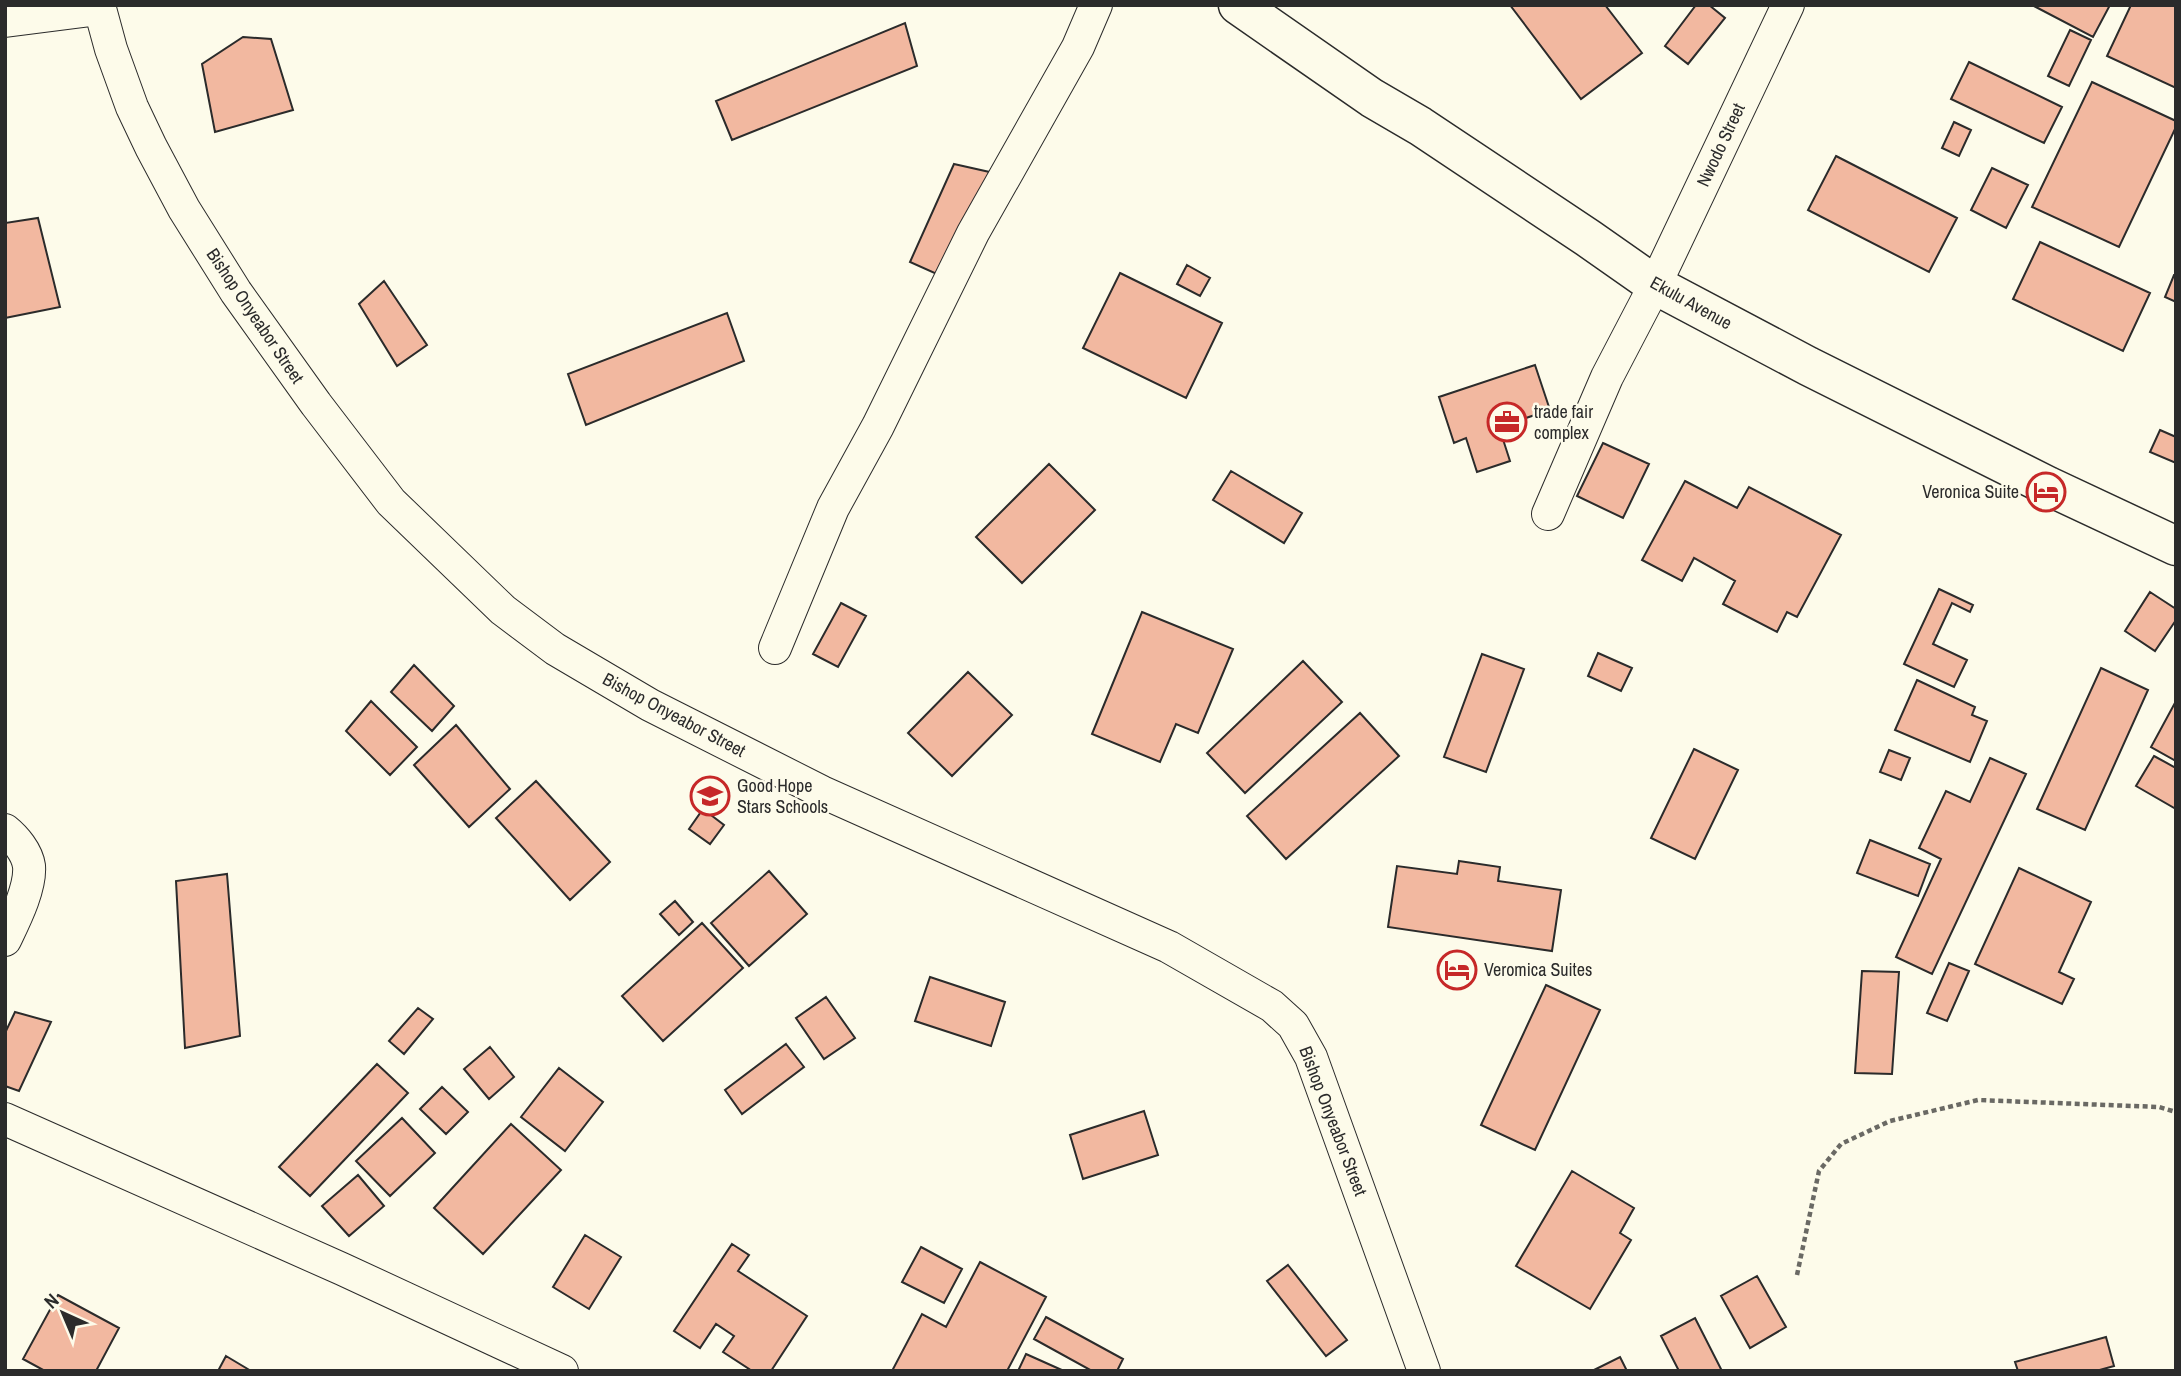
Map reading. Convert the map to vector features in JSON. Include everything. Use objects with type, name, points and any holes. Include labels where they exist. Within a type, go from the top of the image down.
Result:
[{"type":"main road","name":"Ekulu Avenue","points":[[1238,5],[1372,98],[1431,133],[1655,285],[1868,396],[2048,486],[2176,546]]},
{"type":"street","points":[[775,648],[833,508],[973,233],[1078,47],[1096,5]]},
{"type":"street","name":"Nwodo Street","points":[[1548,514],[1607,377],[1655,285],[1788,5]]},
{"type":"street","points":[[5,21],[99,7]]},
{"type":"street","name":"Bishop Onyeabor Street","points":[[99,7],[128,95],[151,147],[184,209],[236,292],[316,404],[391,502],[503,610],[555,649],[650,705],[822,792],[1169,947],[1272,1006],[1293,1025],[1311,1057],[1424,1371]]},
{"type":"street","points":[[5,830],[17,839],[29,866],[23,900],[5,940]]},
{"type":"street","points":[[5,1119],[342,1269],[562,1371]]},
{"type":"path","points":[[1797,1275],[1819,1171],[1840,1144],[1890,1121],[1978,1100],[2159,1107],[2176,1112]]},
{"type":"building","points":[[1510,5],[1605,5],[1642,53],[1581,99]]},
{"type":"building","points":[[1696,5],[1709,5],[1725,18],[1688,64],[1665,46]]},
{"type":"building","points":[[2032,5],[2110,5],[2093,37]]},
{"type":"building","points":[[2131,5],[2176,5],[2176,88],[2107,56]]},
{"type":"building","points":[[905,23],[917,66],[732,140],[716,101]]},
{"type":"building","points":[[2070,30],[2091,40],[2069,86],[2048,76]]},
{"type":"building","points":[[243,37],[271,39],[293,110],[215,132],[202,64]]},
{"type":"building","points":[[1969,62],[2062,107],[2044,143],[1951,99]]},
{"type":"building","points":[[2092,82],[2176,121],[2176,127],[2119,247],[2032,207]]},
{"type":"building","points":[[1954,122],[1971,130],[1959,156],[1942,148]]},
{"type":"building","points":[[1836,156],[1957,218],[1929,272],[1808,210]]},
{"type":"building","points":[[954,164],[994,173],[939,275],[910,262]]},
{"type":"building","points":[[1992,168],[2028,185],[2006,228],[1971,210]]},
{"type":"building","points":[[38,218],[60,307],[5,318],[5,223]]},
{"type":"building","points":[[2040,242],[2150,293],[2123,351],[2013,299]]},
{"type":"building","points":[[1187,265],[1210,278],[1200,296],[1177,284]]},
{"type":"building","points":[[1120,273],[1222,323],[1186,398],[1083,348]]},
{"type":"building","points":[[2176,275],[2176,302],[2165,297]]},
{"type":"building","points":[[384,281],[427,345],[397,366],[359,304]]},
{"type":"building","points":[[727,313],[744,361],[586,425],[568,374]]},
{"type":"building","points":[[1535,365],[1550,410],[1499,427],[1510,461],[1477,472],[1466,438],[1454,443],[1439,397]]},
{"type":"building","points":[[2160,430],[2176,437],[2176,463],[2150,452]]},
{"type":"building","points":[[1603,443],[1649,464],[1623,518],[1577,496]]},
{"type":"building","points":[[1049,464],[1095,510],[1022,583],[976,537]]},
{"type":"building","points":[[1231,471],[1302,513],[1284,543],[1213,500]]},
{"type":"building","points":[[1685,481],[1737,508],[1749,487],[1841,535],[1797,617],[1787,612],[1777,632],[1723,604],[1735,581],[1694,558],[1682,581],[1642,560]]},
{"type":"building","points":[[1939,589],[1973,605],[1970,612],[1952,603],[1933,644],[1967,660],[1954,687],[1904,664]]},
{"type":"building","points":[[2150,592],[2176,609],[2176,620],[2155,651],[2125,631]]},
{"type":"building","points":[[841,603],[866,616],[838,667],[813,654]]},
{"type":"building","points":[[1142,612],[1233,649],[1198,733],[1176,724],[1160,762],[1092,734]]},
{"type":"building","points":[[1598,653],[1632,668],[1621,691],[1588,676]]},
{"type":"building","points":[[1482,654],[1524,669],[1486,772],[1444,757]]},
{"type":"building","points":[[1303,661],[1342,702],[1245,793],[1207,753]]},
{"type":"building","points":[[414,665],[454,706],[432,731],[391,692]]},
{"type":"building","points":[[2101,668],[2148,690],[2085,830],[2037,809]]},
{"type":"building","points":[[968,672],[1012,715],[952,776],[908,733]]},
{"type":"building","points":[[1917,680],[1975,707],[1972,715],[1987,721],[1970,762],[1895,730]]},
{"type":"building","points":[[371,701],[417,747],[390,775],[346,731]]},
{"type":"building","points":[[2176,701],[2176,761],[2151,747]]},
{"type":"building","points":[[1360,713],[1399,756],[1286,859],[1247,816]]},
{"type":"building","points":[[456,725],[510,789],[469,827],[414,765]]},
{"type":"building","points":[[1694,749],[1738,770],[1695,859],[1651,838]]},
{"type":"building","points":[[1889,750],[1910,758],[1901,780],[1880,772]]},
{"type":"building","points":[[2154,756],[2176,768],[2176,809],[2136,786]]},
{"type":"building","points":[[1990,758],[2026,774],[1932,974],[1896,957],[1941,859],[1919,848],[1946,791],[1970,802]]},
{"type":"building","points":[[536,781],[610,862],[570,900],[496,818]]},
{"type":"building","points":[[703,809],[724,825],[710,844],[689,829]]},
{"type":"building","points":[[1870,840],[1930,864],[1918,896],[1857,873]]},
{"type":"building","points":[[1459,861],[1500,867],[1498,881],[1561,890],[1552,951],[1388,927],[1397,866],[1457,874]]},
{"type":"building","points":[[2019,868],[2091,902],[2059,972],[2074,979],[2062,1004],[1975,964]]},
{"type":"building","points":[[769,871],[807,914],[749,966],[711,923]]},
{"type":"building","points":[[227,874],[240,1036],[185,1048],[176,881]]},
{"type":"building","points":[[675,901],[693,922],[679,935],[660,914]]},
{"type":"building","points":[[702,923],[743,968],[663,1041],[622,996]]},
{"type":"building","points":[[1949,963],[1969,971],[1947,1021],[1927,1013]]},
{"type":"building","points":[[1862,971],[1899,972],[1892,1074],[1855,1073]]},
{"type":"building","points":[[930,977],[1005,1002],[991,1046],[915,1021]]},
{"type":"building","points":[[1546,985],[1600,1010],[1535,1150],[1481,1125]]},
{"type":"building","points":[[826,997],[855,1038],[824,1059],[796,1018]]},
{"type":"building","points":[[418,1008],[433,1019],[404,1054],[389,1041]]},
{"type":"building","points":[[15,1012],[51,1022],[19,1091],[5,1086],[5,1033]]},
{"type":"building","points":[[786,1044],[804,1067],[742,1114],[725,1090]]},
{"type":"building","points":[[490,1047],[514,1077],[489,1099],[464,1069]]},
{"type":"building","points":[[377,1064],[408,1093],[310,1196],[279,1167]]},
{"type":"building","points":[[559,1068],[603,1102],[565,1151],[521,1117]]},
{"type":"building","points":[[442,1087],[468,1112],[446,1134],[420,1109]]},
{"type":"building","points":[[1144,1111],[1158,1155],[1083,1179],[1070,1135]]},
{"type":"building","points":[[402,1118],[435,1153],[390,1196],[356,1161]]},
{"type":"building","points":[[511,1124],[561,1170],[483,1254],[434,1208]]},
{"type":"building","points":[[1572,1171],[1634,1208],[1620,1233],[1631,1240],[1590,1309],[1516,1266]]},
{"type":"building","points":[[358,1175],[384,1206],[349,1236],[322,1206]]},
{"type":"building","points":[[585,1235],[621,1257],[589,1309],[553,1287]]},
{"type":"building","points":[[732,1244],[749,1255],[738,1271],[807,1316],[771,1371],[747,1371],[749,1369],[723,1352],[734,1336],[716,1324],[700,1348],[674,1331]]},
{"type":"building","points":[[921,1247],[962,1269],[944,1303],[902,1282]]},
{"type":"building","points":[[980,1262],[1046,1297],[1007,1371],[892,1371],[922,1314],[946,1327]]},
{"type":"building","points":[[1288,1265],[1347,1340],[1326,1356],[1267,1281]]},
{"type":"building","points":[[1757,1276],[1786,1327],[1750,1348],[1721,1296]]},
{"type":"building","points":[[58,1295],[119,1328],[96,1371],[45,1371],[23,1359]]},
{"type":"building","points":[[1046,1317],[1123,1359],[1117,1371],[1092,1371],[1034,1339]]},
{"type":"building","points":[[1695,1318],[1722,1371],[1679,1371],[1661,1336]]},
{"type":"building","points":[[2106,1337],[2114,1366],[2096,1371],[2018,1371],[2015,1362]]},
{"type":"building","points":[[1026,1354],[1064,1371],[1018,1371]]},
{"type":"building","points":[[226,1356],[251,1371],[218,1371]]},
{"type":"building","points":[[1620,1357],[1627,1371],[1592,1371]]},
{"type":"place","name":"trade fair complex","points":[[1507,422]]},
{"type":"place","name":"Veronica Suite","points":[[2046,492]]},
{"type":"place","name":"Good Hope Stars Schools","points":[[710,796]]},
{"type":"place","name":"Veromica Suites","points":[[1457,970]]}]
